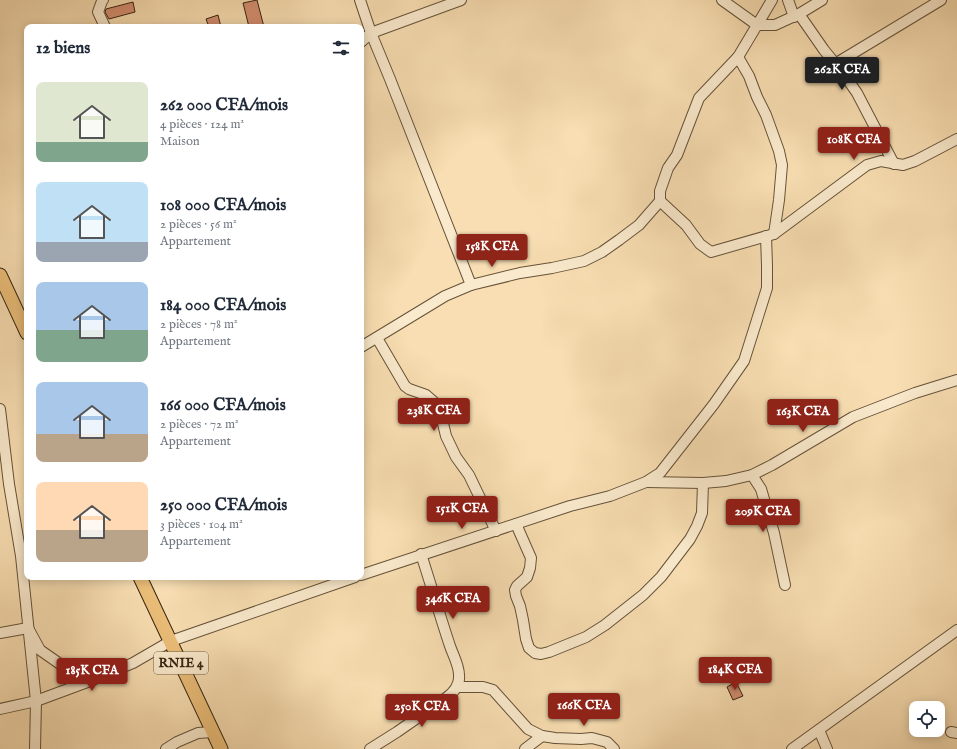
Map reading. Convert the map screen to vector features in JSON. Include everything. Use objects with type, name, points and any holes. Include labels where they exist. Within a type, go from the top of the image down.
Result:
[{"type":"main road","points":[[0,275],[24,327]]},
{"type":"main road","name":"RNIE 4","points":[[141,580],[221,749]]},
{"type":"street","points":[[104,0],[102,1],[98,12],[104,24]]},
{"type":"street","points":[[360,0],[371,33],[471,285]]},
{"type":"street","points":[[364,39],[371,33],[461,0]]},
{"type":"street","points":[[722,0],[757,26],[775,25],[796,16],[822,0]]},
{"type":"street","points":[[364,345],[445,296],[471,285],[520,273],[584,261],[602,252],[639,225],[660,200],[660,191],[668,168],[677,155],[699,98],[738,57],[772,0]]},
{"type":"street","points":[[788,0],[796,16],[836,64],[857,93],[894,164]]},
{"type":"street","points":[[836,64],[941,0]]},
{"type":"street","points":[[364,574],[570,506],[610,496],[646,482],[660,473],[714,404],[744,361],[767,288],[767,265],[770,235],[779,200],[782,165],[779,151],[766,115],[749,76],[738,57]]},
{"type":"street","points":[[660,200],[686,225],[700,244],[711,252],[770,235],[867,165],[882,161],[903,165],[915,161],[957,139]]},
{"type":"street","points":[[377,338],[405,386],[426,395],[434,402],[441,415],[446,436],[456,458],[469,476],[496,531]]},
{"type":"street","points":[[646,482],[703,483],[726,481],[752,475],[772,465],[853,417],[915,393],[957,380]]},
{"type":"street","points":[[0,410],[9,484],[21,556],[36,701],[35,749]]},
{"type":"street","points":[[752,475],[761,489],[774,533],[785,585]]},
{"type":"street","points":[[516,524],[531,558],[527,577],[517,586],[515,590],[516,596],[520,606],[529,648],[535,653],[541,654],[586,637],[605,625],[643,595],[661,577],[690,539],[697,526],[702,513],[703,483]]},
{"type":"street","points":[[370,749],[452,694],[457,687],[460,676],[421,554]]},
{"type":"street","points":[[0,710],[36,701],[90,681],[133,663],[170,641],[346,580]]},
{"type":"street","points":[[0,633],[28,628]]},
{"type":"street","points":[[28,628],[40,650],[70,671],[90,681]]},
{"type":"street","points":[[792,749],[957,630]]},
{"type":"street","points":[[457,687],[483,687],[493,690],[528,729],[542,736],[555,738],[592,738],[607,742],[614,749]]},
{"type":"street","points":[[819,730],[827,749]]},
{"type":"street","points":[[166,749],[177,742],[198,733],[212,732]]},
{"type":"street","points":[[525,749],[542,736]]},
{"type":"building","points":[[257,0],[263,24],[248,24],[243,3]]},
{"type":"building","points":[[133,2],[135,12],[109,19],[105,12],[106,9]]},
{"type":"building","points":[[218,15],[220,24],[208,24],[206,19]]},
{"type":"building","points":[[736,682],[743,696],[733,700],[727,687]]}]
